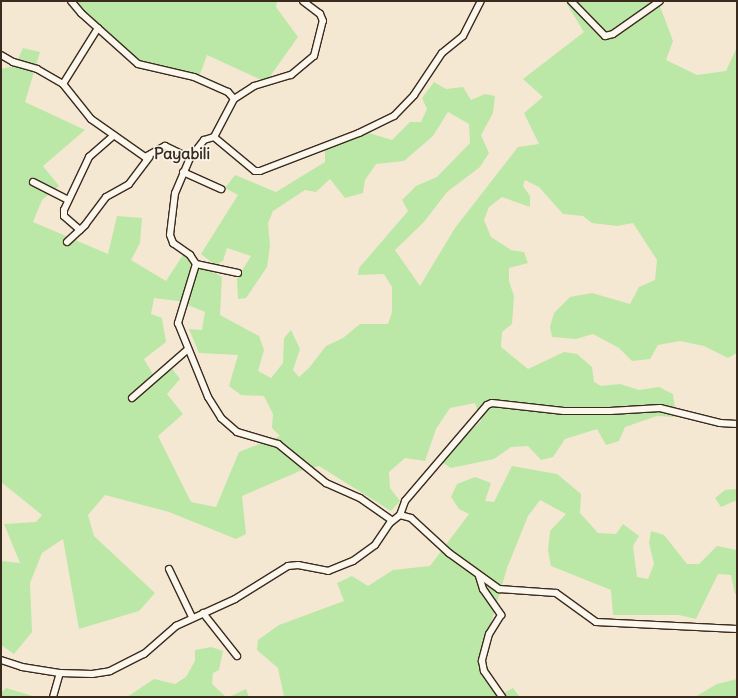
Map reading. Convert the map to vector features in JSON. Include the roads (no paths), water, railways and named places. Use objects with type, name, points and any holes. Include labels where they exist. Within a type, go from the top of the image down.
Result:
[{"type":"street","points":[[71,1],[138,64],[194,77],[228,92],[234,99]]},
{"type":"street","points":[[238,273],[196,264],[190,255],[173,243],[170,235],[174,197],[190,158],[204,140],[214,137],[234,99],[254,86],[291,75],[314,56],[323,20],[320,14],[303,1]]},
{"type":"street","points":[[214,137],[255,171],[260,172],[381,123],[402,108],[422,85],[442,53],[463,36],[481,1]]},
{"type":"street","points":[[571,1],[605,36],[613,34],[660,1]]},
{"type":"street","points":[[63,84],[98,28]]},
{"type":"street","points":[[1,55],[13,62],[37,68],[63,84],[91,119],[145,157],[149,157]]},
{"type":"street","points":[[80,230],[64,216],[68,200],[89,157],[114,135]]},
{"type":"street","points":[[67,242],[80,230],[106,197],[129,184],[149,157],[165,146],[190,158]]},
{"type":"street","points":[[183,172],[221,189]]},
{"type":"street","points":[[33,182],[68,200]]},
{"type":"street","points":[[196,264],[192,282],[178,318],[178,328],[208,397],[230,426],[244,435],[278,444],[326,483],[360,498],[392,520]]},
{"type":"street","points":[[132,398],[187,350]]},
{"type":"street","points":[[1,660],[22,667],[60,673],[101,673],[127,664],[144,654],[176,626],[192,617],[235,599],[292,565],[322,570],[343,566],[375,545],[392,520],[400,515],[405,501],[487,405],[492,403],[564,411],[610,411],[660,408],[720,423],[737,424]]},
{"type":"street","points":[[400,515],[411,518],[479,576],[499,589],[556,593],[596,622],[737,629]]},
{"type":"street","points":[[169,569],[192,617]]},
{"type":"street","points":[[479,576],[483,589],[501,615],[489,634],[482,661],[484,671],[502,697]]},
{"type":"street","points":[[202,613],[237,656]]},
{"type":"street","points":[[54,697],[60,673]]},
{"type":"district","name":"Payabili","points":[[182,153]]}]
